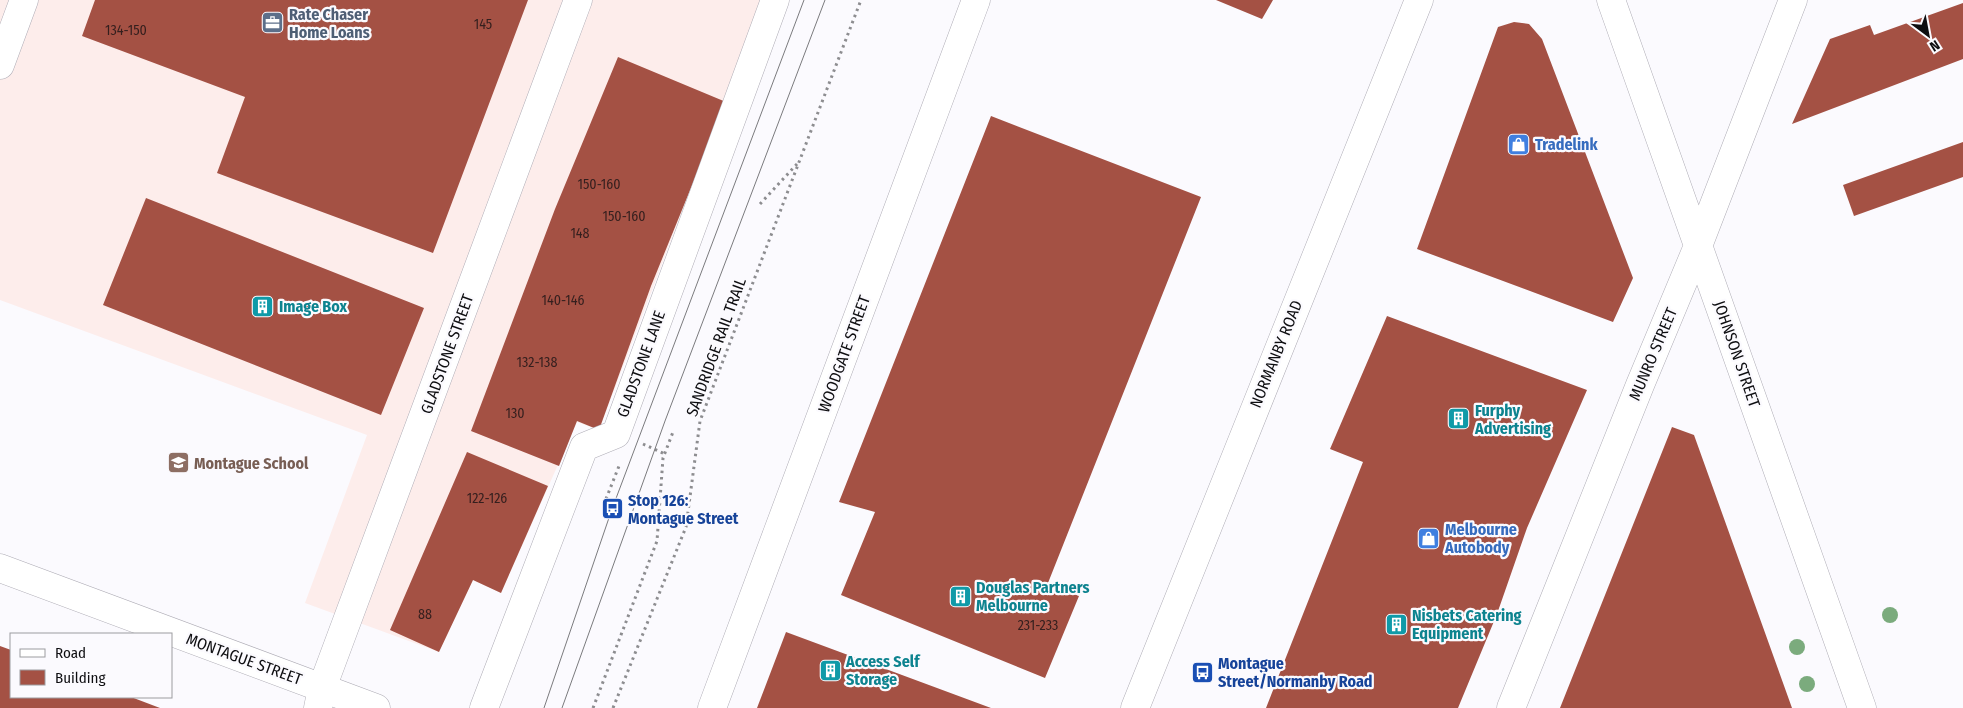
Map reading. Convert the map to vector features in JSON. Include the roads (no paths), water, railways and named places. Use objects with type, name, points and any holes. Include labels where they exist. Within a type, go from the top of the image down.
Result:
[{"type":"street","points":[[0,65],[24,0]]},
{"type":"street","name":"GLADSTONE STREET","points":[[320,698],[578,0]]},
{"type":"street","name":"GLADSTONE LANE","points":[[484,708],[584,447],[616,434],[775,0]]},
{"type":"street","name":"WOODGATE STREET","points":[[712,708],[976,0]]},
{"type":"street","name":"NORMANBY ROAD","points":[[1135,708],[1419,0]]},
{"type":"street","name":"JOHNSON STREET","points":[[1611,0],[1862,708]]},
{"type":"street","name":"MUNRO STREET","points":[[1511,708],[1640,385],[1698,246],[1793,0]]},
{"type":"street","name":"MONTAGUE STREET","points":[[0,568],[160,633]]},
{"type":"street","name":"MONTAGUE STREET","points":[[172,638],[320,698],[376,708]]},
{"type":"tram line","points":[[544,708],[612,509],[804,0]]},
{"type":"tram line","points":[[562,708],[665,421],[825,0]]},
{"type":"place","name":"Rate Chaser Home Loans","points":[[273,23]]},
{"type":"place","name":"Tradelink","points":[[1519,144]]},
{"type":"place","name":"Image Box","points":[[263,306]]},
{"type":"place","name":"Furphy Advertising","points":[[1459,419]]},
{"type":"place","name":"Montague School","points":[[178,463]]},
{"type":"place","name":"Stop 126: Montague Street","points":[[612,509]]},
{"type":"place","name":"Melbourne Autobody","points":[[1429,538]]},
{"type":"place","name":"Douglas Partners Melbourne","points":[[960,596]]},
{"type":"place","name":"Nisbets Catering Equipment","points":[[1396,624]]},
{"type":"place","name":"Access Self Storage","points":[[830,670]]},
{"type":"place","name":"Montague Street/Normanby Road","points":[[1202,672]]}]
